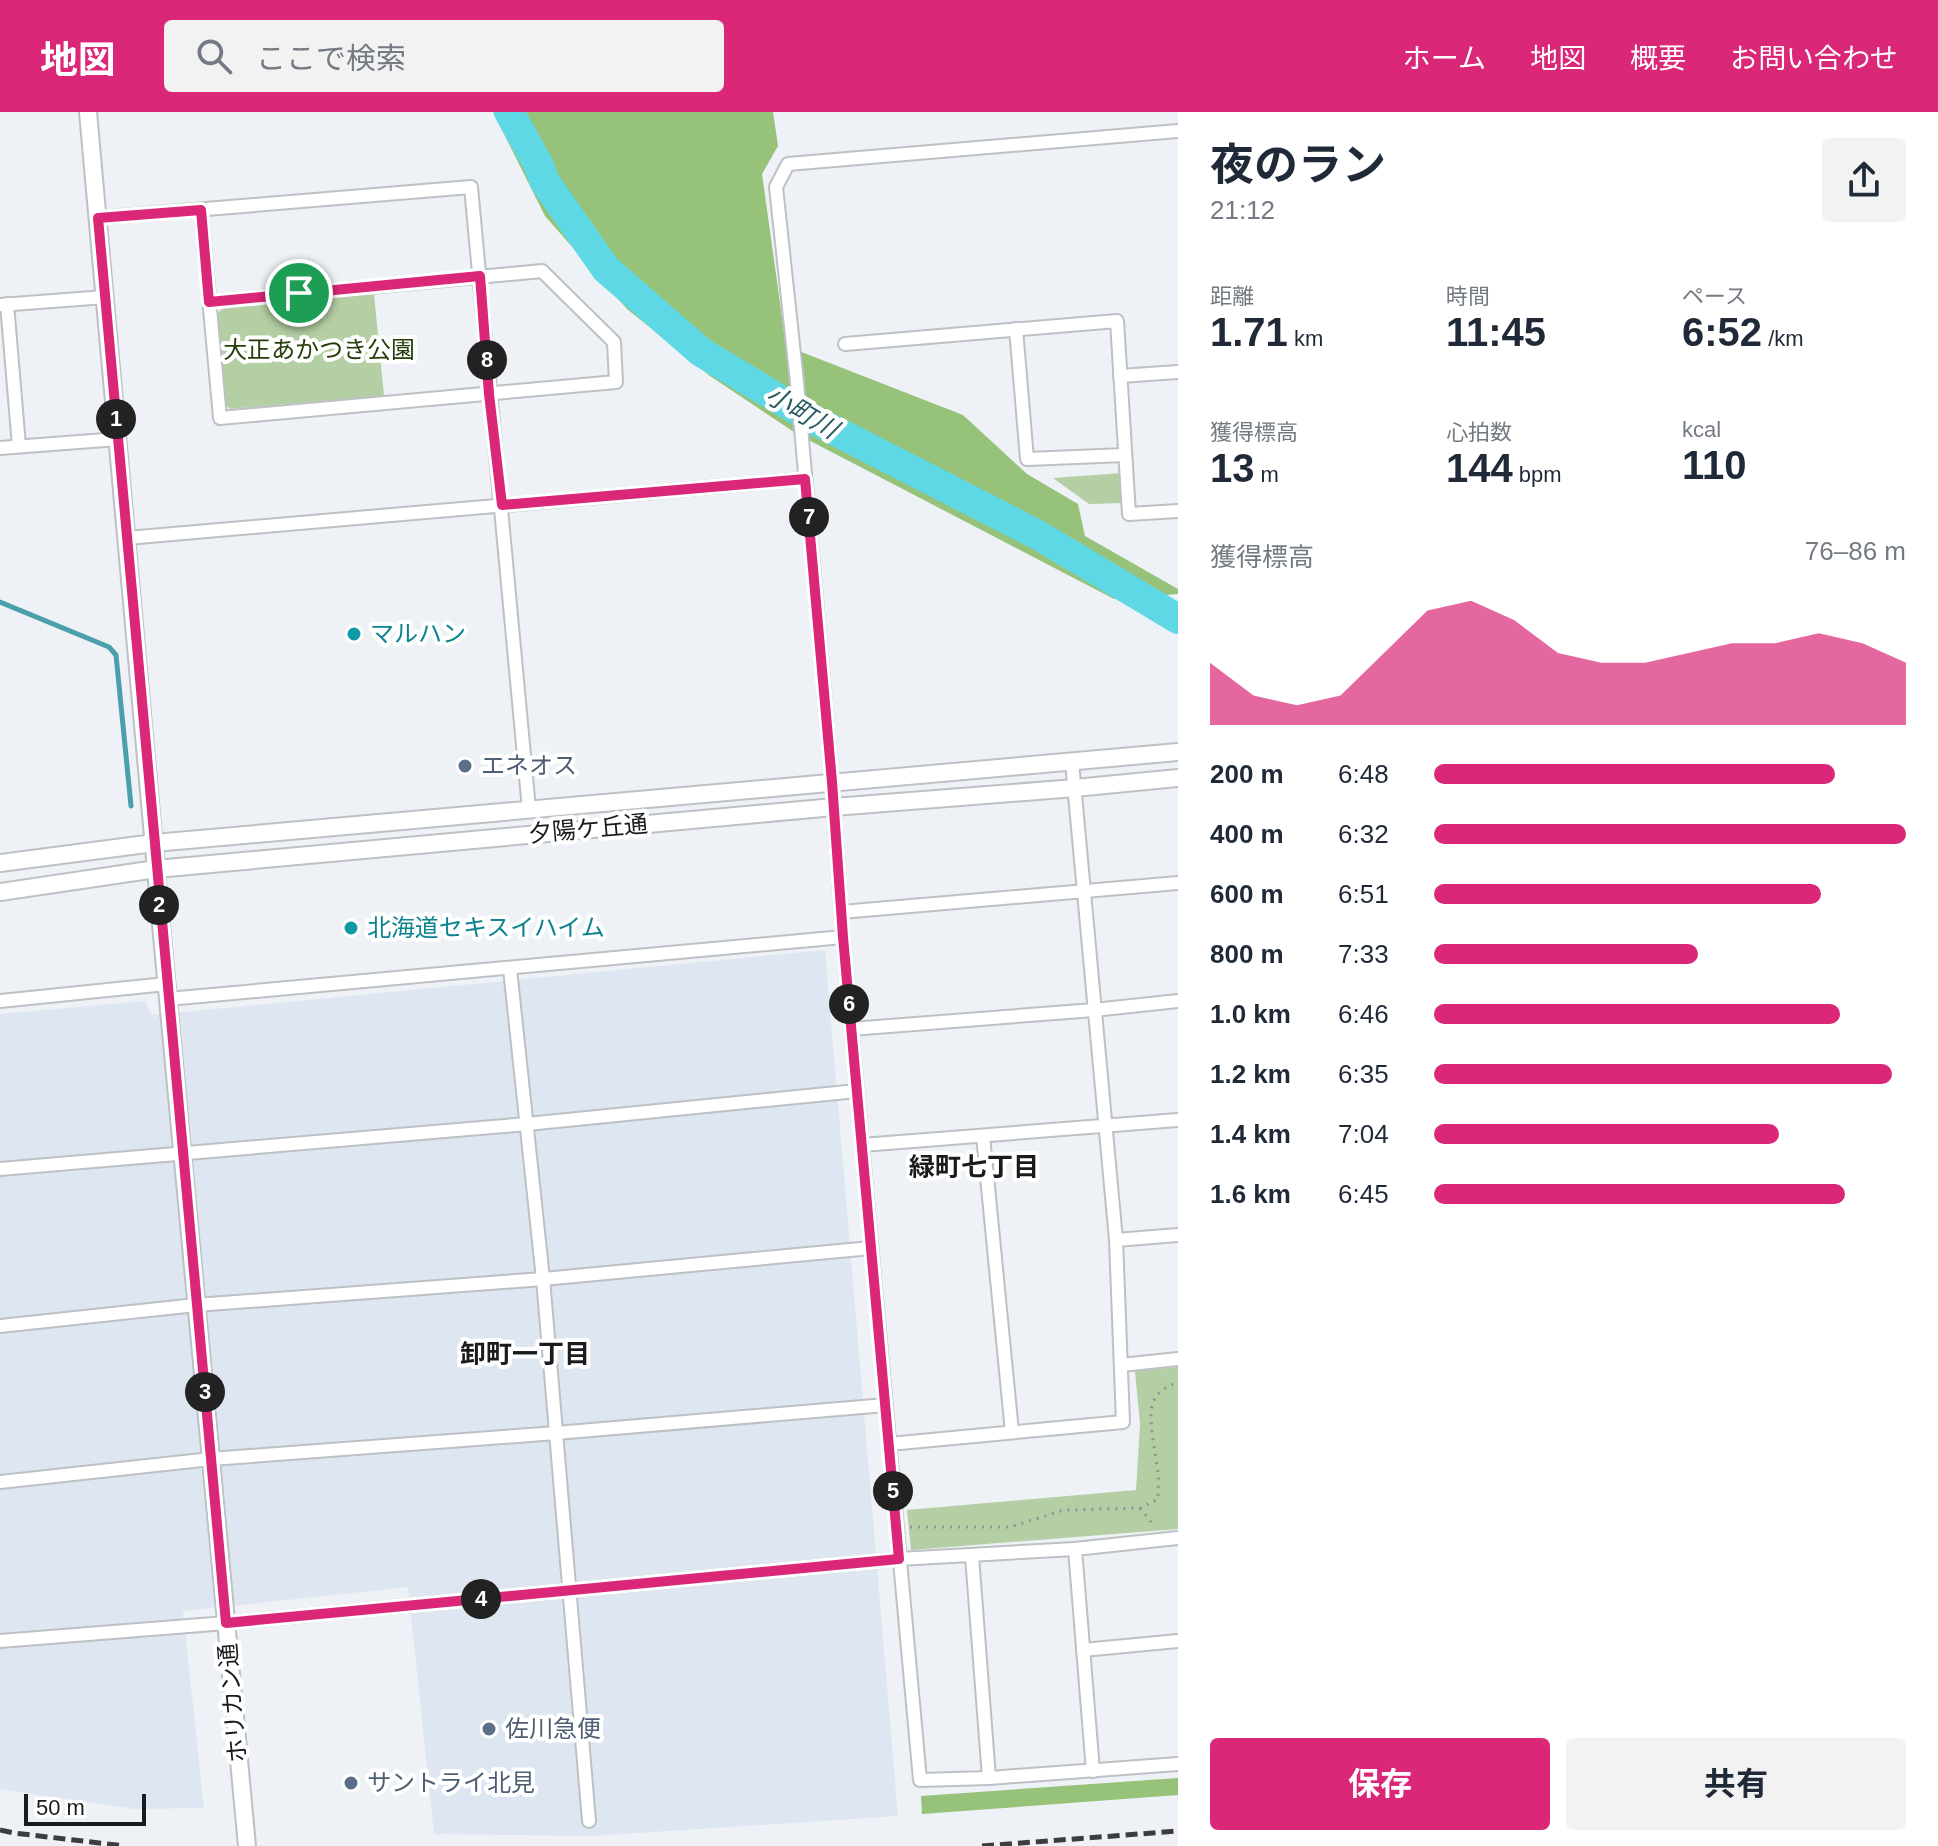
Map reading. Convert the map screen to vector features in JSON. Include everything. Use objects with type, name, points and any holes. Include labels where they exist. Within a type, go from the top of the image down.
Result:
[{"type":"street","name":"ホリカン通","points":[[88,112],[247,1846]]},
{"type":"street","points":[[1178,131],[788,164],[776,187],[797,382],[851,1029],[920,1780],[1178,1764]]},
{"type":"street","points":[[98,218],[471,187],[529,809]]},
{"type":"street","points":[[201,210],[209,302],[220,418],[616,382],[614,342],[542,271],[209,302]]},
{"type":"street","points":[[19,446],[3,304],[105,297]]},
{"type":"street","points":[[845,344],[1117,321],[1129,514],[1178,511]]},
{"type":"street","points":[[1016,329],[1027,459],[1125,455]]},
{"type":"street","points":[[1120,376],[1178,372]]},
{"type":"street","points":[[0,448],[118,439]]},
{"type":"street","points":[[127,538],[805,479]]},
{"type":"street","name":"夕陽ケ丘通","points":[[0,863],[154,843],[1178,752]]},
{"type":"street","points":[[889,1444],[1123,1422],[1116,1240],[1072,762]]},
{"type":"street","name":"夕陽ケ丘通","points":[[0,892],[156,869],[1178,778]]},
{"type":"street","points":[[841,912],[1178,883]]},
{"type":"street","points":[[0,1001],[510,969],[843,937]]},
{"type":"street","points":[[510,969],[543,1279],[589,1821]]},
{"type":"street","points":[[851,1029],[1178,1001]]},
{"type":"street","points":[[0,1169],[527,1124],[857,1091]]},
{"type":"street","points":[[862,1145],[1178,1120]]},
{"type":"street","points":[[983,1136],[1012,1432]]},
{"type":"street","points":[[1116,1240],[1178,1235]]},
{"type":"street","points":[[0,1326],[196,1305],[543,1279],[871,1248]]},
{"type":"street","points":[[1121,1365],[1178,1359]]},
{"type":"street","points":[[0,1482],[211,1459],[886,1405]]},
{"type":"street","points":[[0,1641],[226,1623],[899,1559],[1075,1549],[1178,1538]]},
{"type":"street","points":[[1075,1549],[1093,1771]]},
{"type":"street","points":[[972,1556],[989,1778]]},
{"type":"street","points":[[1083,1650],[1178,1641]]},
{"type":"path","points":[[896,1526],[1010,1527],[1064,1510],[1140,1508],[1158,1499],[1152,1405],[1164,1389],[1178,1382]]},
{"type":"path","points":[[1140,1508],[1158,1531],[1161,1540]]},
{"type":"shaded area","points":[[825,950],[898,1816],[592,1836],[434,1834],[408,1587],[183,1611],[204,1808],[135,1809],[0,1789],[0,1014],[145,1001],[152,1015]]},
{"type":"green space","points":[[493,112],[773,112],[778,146],[762,174],[786,346],[963,415],[1027,474],[1078,504],[1085,536],[1178,589],[1178,594],[1114,599],[797,434],[710,376],[627,309],[545,216]]},
{"type":"green space","name":"大正あかつき公園","points":[[374,294],[384,396],[230,409],[223,403],[215,316],[223,308]]},
{"type":"green space","points":[[1122,473],[1124,503],[1089,504],[1053,478]]},
{"type":"green space","points":[[1178,1367],[1178,1529],[911,1550],[907,1510],[1136,1490],[1140,1424],[1135,1371]]},
{"type":"green space","points":[[1178,1778],[1178,1795],[922,1814],[921,1796]]},
{"type":"waterway","name":"小町川","points":[[509,112],[545,182],[606,269],[701,352],[812,419],[1038,535],[1178,619]]},
{"type":"waterway","points":[[0,602],[109,647],[116,655],[131,806]]},
{"type":"railway","points":[[0,1830],[125,1846]]},
{"type":"railway","points":[[982,1846],[1178,1831]]},
{"type":"place","name":"マルハン","points":[[354,634]]},
{"type":"place","name":"エネオス","points":[[465,766]]},
{"type":"place","name":"北海道セキスイハイム","points":[[351,928]]},
{"type":"place","name":"佐川急便","points":[[489,1729]]},
{"type":"place","name":"サントライ北見","points":[[351,1783]]},
{"type":"district","name":"緑町七丁目","points":[[974,1167]]},
{"type":"district","name":"卸町一丁目","points":[[525,1354]]},
{"type":"route","points":[[201,210],[209,302],[299,293],[480,276],[502,505],[805,479],[899,1559],[226,1623],[98,218],[201,210]]}]
